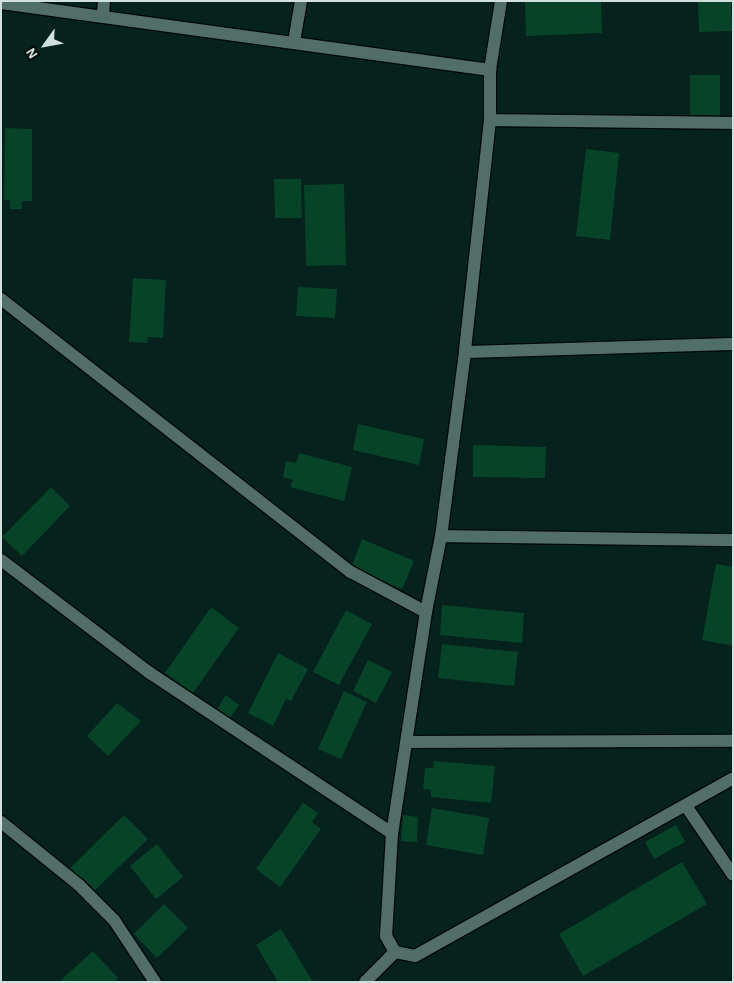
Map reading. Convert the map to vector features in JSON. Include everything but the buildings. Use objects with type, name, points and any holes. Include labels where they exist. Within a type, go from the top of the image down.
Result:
[{"type":"street","points":[[103,15],[104,1]]},
{"type":"street","points":[[294,42],[301,1]]},
{"type":"street","points":[[501,1],[490,70],[490,120],[465,352],[441,536],[426,612],[408,742],[392,833],[386,936],[395,952],[414,956],[686,806],[733,778]]},
{"type":"street","points":[[1,3],[103,15],[490,70]]},
{"type":"street","points":[[490,120],[733,123]]},
{"type":"street","points":[[1,299],[351,572],[426,612]]},
{"type":"street","points":[[465,352],[733,344]]},
{"type":"street","points":[[441,536],[733,540]]},
{"type":"street","points":[[1,560],[150,673],[392,833]]},
{"type":"street","points":[[408,742],[733,741]]},
{"type":"street","points":[[686,806],[733,875]]},
{"type":"street","points":[[1,822],[79,885],[114,920],[155,982]]},
{"type":"street","points":[[365,982],[395,952]]}]
